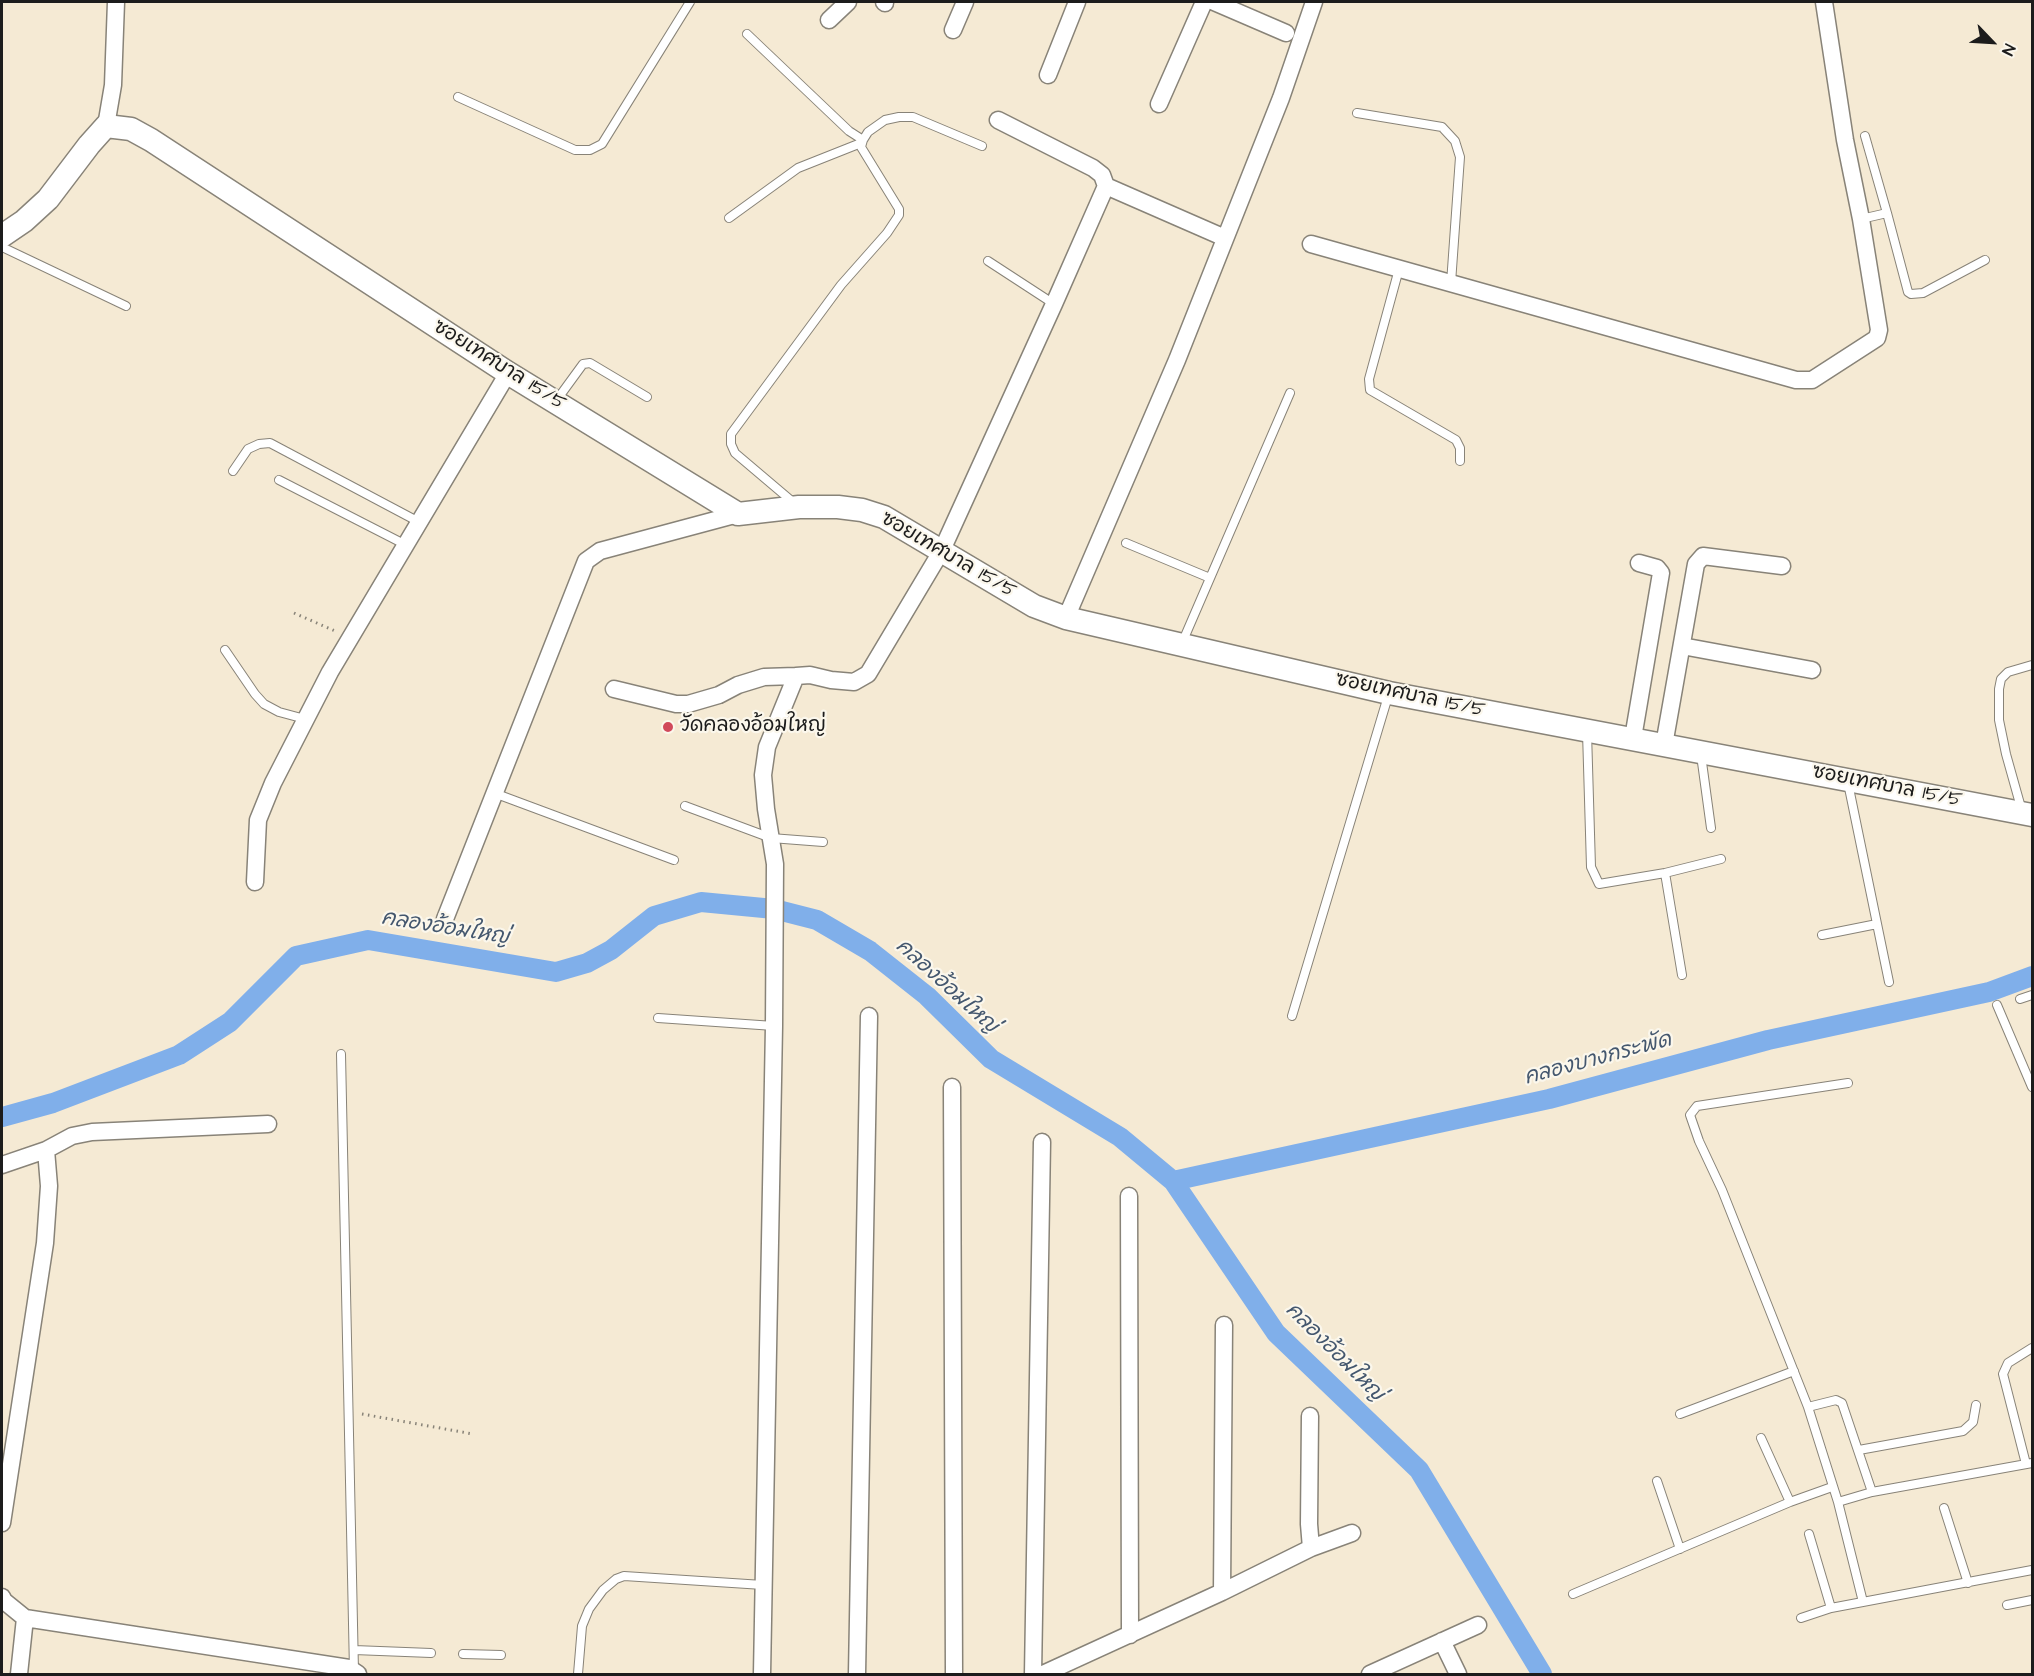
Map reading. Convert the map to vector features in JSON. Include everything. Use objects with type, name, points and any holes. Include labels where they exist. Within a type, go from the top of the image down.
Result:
[{"type":"street","points":[[2,236],[48,200],[106,126],[113,85],[116,2]]},
{"type":"street","points":[[829,20],[848,2]]},
{"type":"street","points":[[953,30],[965,2]]},
{"type":"street","points":[[1048,75],[1077,2]]},
{"type":"street","points":[[1159,104],[1204,2]]},
{"type":"street","points":[[1214,2],[1286,33]]},
{"type":"street","points":[[1066,618],[1172,371],[1281,98],[1314,2]]},
{"type":"street","points":[[1311,244],[1804,381],[1812,380],[1877,338],[1879,322],[1845,140],[1824,2]]},
{"type":"street","points":[[998,120],[1093,168],[1102,175],[1107,186],[1225,238]]},
{"type":"street","name":"ซอยเทศบาล 15/5","points":[[106,126],[130,129],[141,134],[508,373],[738,514],[799,507],[838,507],[873,512],[942,550],[1034,606],[1066,618],[1389,693],[2027,814]]},
{"type":"street","points":[[614,689],[676,704],[688,704],[719,695],[738,685],[764,677],[810,675],[854,682],[868,674],[942,550],[1107,186]]},
{"type":"street","points":[[255,882],[258,820],[273,783],[350,638],[508,373]]},
{"type":"street","points":[[445,918],[586,561],[600,551],[738,514]]},
{"type":"street","points":[[1664,745],[1696,564],[1703,556],[1782,566]]},
{"type":"street","points":[[1633,738],[1661,573],[1657,568],[1639,563]]},
{"type":"street","points":[[1682,646],[1812,670]]},
{"type":"street","points":[[762,1674],[775,864],[763,775],[767,747],[796,676]]},
{"type":"street","points":[[857,1674],[870,1016]]},
{"type":"street","points":[[952,1087],[954,1674]]},
{"type":"street","points":[[2,1165],[46,1150],[72,1136],[92,1132],[268,1124]]},
{"type":"street","points":[[1033,1674],[1042,1142]]},
{"type":"street","points":[[2,1523],[45,1243],[49,1186],[46,1150]]},
{"type":"street","points":[[1129,1196],[1130,1635]]},
{"type":"street","points":[[1222,1592],[1224,1325]]},
{"type":"street","points":[[1310,1416],[1309,1524],[1311,1548]]},
{"type":"street","points":[[1043,1674],[1222,1592],[1311,1548],[1352,1533]]},
{"type":"street","points":[[2,1599],[25,1618],[350,1668],[356,1673]]},
{"type":"street","points":[[19,1674],[25,1618]]},
{"type":"street","points":[[1370,1674],[1478,1625]]},
{"type":"street","points":[[1442,1641],[1458,1674]]},
{"type":"lane","points":[[458,97],[575,150],[590,150],[602,144],[690,2]]},
{"type":"lane","points":[[747,34],[862,141]]},
{"type":"lane","points":[[1358,113],[1442,127],[1455,141],[1460,157],[1451,283]]},
{"type":"lane","points":[[799,507],[735,453],[731,444],[731,434],[841,285],[887,233],[899,214],[899,209],[861,147],[862,141],[868,132],[885,120],[913,117],[982,146]]},
{"type":"lane","points":[[1865,136],[1908,292],[1923,293],[1985,260]]},
{"type":"lane","points":[[729,218],[798,168],[862,141]]},
{"type":"lane","points":[[1861,219],[1887,213]]},
{"type":"lane","points":[[2,247],[126,306]]},
{"type":"lane","points":[[988,261],[1054,304]]},
{"type":"lane","points":[[1400,269],[1369,379],[1370,390],[1456,440],[1460,448],[1460,461]]},
{"type":"lane","points":[[556,401],[584,364],[590,363],[646,397]]},
{"type":"lane","points":[[1182,644],[1290,393]]},
{"type":"lane","points":[[233,471],[248,449],[259,444],[270,443],[419,522]]},
{"type":"lane","points":[[279,480],[406,545]]},
{"type":"lane","points":[[1126,543],[1210,578]]},
{"type":"lane","points":[[225,650],[264,704],[279,712],[305,719]]},
{"type":"lane","points":[[2027,814],[2006,754],[2000,720],[1999,689],[2001,679],[2008,672],[2032,665]]},
{"type":"lane","points":[[1292,1016],[1389,693]]},
{"type":"lane","points":[[1587,731],[1591,867],[1599,884],[1665,873],[1721,859]]},
{"type":"lane","points":[[1700,752],[1711,828]]},
{"type":"lane","points":[[1847,780],[1889,982]]},
{"type":"lane","points":[[494,792],[674,860]]},
{"type":"lane","points":[[685,806],[771,838],[823,842]]},
{"type":"lane","points":[[1665,873],[1682,975]]},
{"type":"lane","points":[[1822,935],[1877,924]]},
{"type":"lane","points":[[2020,999],[2032,995]]},
{"type":"lane","points":[[1997,1005],[2032,1087]]},
{"type":"lane","points":[[658,1018],[774,1026]]},
{"type":"lane","points":[[341,1054],[356,1673]]},
{"type":"lane","points":[[1848,1083],[1697,1106],[1690,1115],[1808,1407],[1838,1502],[1863,1602]]},
{"type":"lane","points":[[1838,1502],[1872,1492],[2029,1464],[2003,1374],[2008,1364],[2032,1348]]},
{"type":"lane","points":[[1680,1414],[1794,1371]]},
{"type":"lane","points":[[1808,1407],[1836,1400],[1842,1403],[1872,1492]]},
{"type":"lane","points":[[1859,1450],[1963,1431],[1973,1422],[1976,1405]]},
{"type":"lane","points":[[1761,1438],[1790,1502]]},
{"type":"lane","points":[[1657,1481],[1680,1549]]},
{"type":"lane","points":[[1573,1594],[1790,1502],[1832,1487]]},
{"type":"lane","points":[[1944,1508],[1968,1583]]},
{"type":"lane","points":[[1809,1534],[1831,1608]]},
{"type":"lane","points":[[1801,1618],[1831,1608],[2032,1570]]},
{"type":"lane","points":[[578,1674],[582,1626],[589,1608],[603,1590],[616,1579],[624,1576],[764,1585]]},
{"type":"lane","points":[[2007,1605],[2032,1600]]},
{"type":"lane","points":[[354,1650],[431,1653]]},
{"type":"lane","points":[[463,1654],[501,1655]]},
{"type":"path","points":[[294,613],[350,638]]},
{"type":"path","points":[[349,1412],[473,1434]]},
{"type":"waterway","name":"คลองอ้อมใหญ่","points":[[2,1117],[53,1103],[179,1055],[230,1022],[296,956],[368,940],[556,972],[587,963],[611,950],[654,916],[701,902],[774,909],[817,920],[870,951],[927,996],[991,1059],[1120,1137],[1173,1181],[1276,1333],[1419,1470],[1542,1674]]},
{"type":"waterway","name":"คลองบางกระพัด","points":[[1173,1181],[1549,1099],[1768,1040],[1989,992],[2032,976]]},
{"type":"place","name":"วัดคลองอ้อมใหญ่","points":[[668,727]]}]
